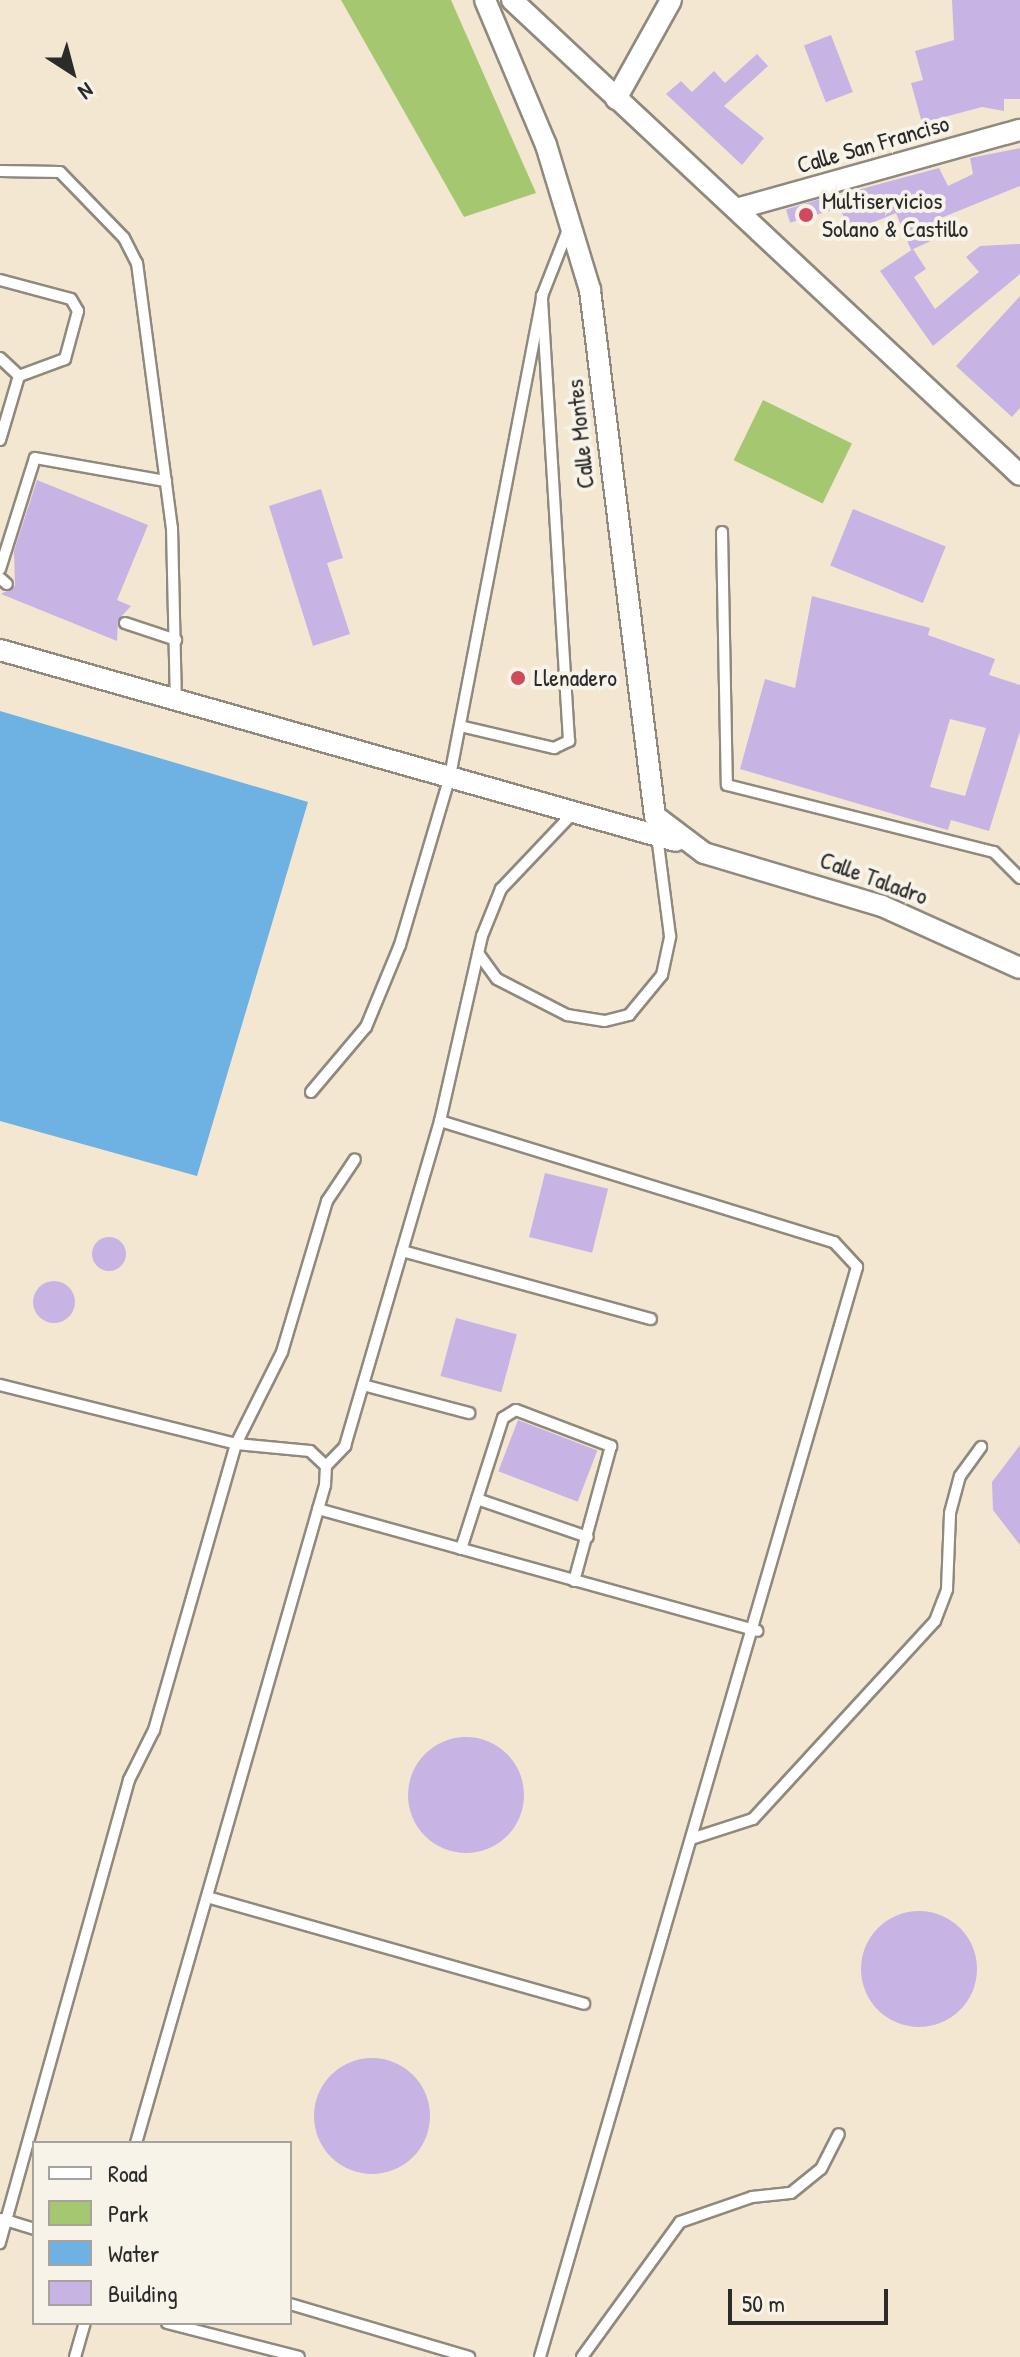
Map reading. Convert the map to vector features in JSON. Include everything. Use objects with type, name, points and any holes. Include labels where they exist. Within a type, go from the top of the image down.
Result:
[{"type":"street","name":"Calle Montes","points":[[485,0],[571,221],[590,290],[647,795],[655,816],[684,843],[704,853]]},
{"type":"street","points":[[512,0],[616,99],[740,208],[1020,475]]},
{"type":"street","points":[[616,99],[671,0]]},
{"type":"street","name":"Calle San Franciso","points":[[740,208],[1020,130]]},
{"type":"street","points":[[0,650],[684,843]]},
{"type":"street","name":"Calle Taladro","points":[[704,853],[882,906],[1020,968]]},
{"type":"lane","points":[[0,171],[60,172],[124,238],[137,263],[166,481],[176,640],[176,698]]},
{"type":"lane","points":[[311,1092],[366,1027],[400,945],[450,776],[542,296],[571,221]]},
{"type":"lane","points":[[0,280],[71,299],[78,311],[65,359],[19,376]]},
{"type":"lane","points":[[460,726],[554,748],[569,741],[542,296]]},
{"type":"lane","points":[[0,358],[19,376]]},
{"type":"lane","points":[[0,440],[19,376]]},
{"type":"lane","points":[[0,569],[35,458],[166,481]]},
{"type":"lane","points":[[722,532],[727,785],[994,852],[1020,878]]},
{"type":"lane","points":[[125,623],[176,640]]},
{"type":"lane","points":[[137,2141],[318,1509],[326,1466],[345,1446],[440,1121],[478,953],[501,889],[574,812]]},
{"type":"lane","points":[[478,953],[497,979],[567,1015],[605,1021],[629,1015],[662,975],[670,936],[657,836]]},
{"type":"lane","points":[[440,1121],[851,1253],[855,1283],[757,1631],[691,1839],[540,2357]]},
{"type":"lane","points":[[0,2243],[3,2220],[129,1780],[154,1730],[236,1444],[282,1352],[327,1201],[355,1159]]},
{"type":"lane","points":[[402,1251],[651,1319]]},
{"type":"lane","points":[[0,1385],[236,1444],[286,1444],[326,1466]]},
{"type":"lane","points":[[363,1385],[469,1413]]},
{"type":"lane","points":[[461,1549],[508,1412],[606,1441],[612,1453],[574,1581]]},
{"type":"lane","points":[[691,1839],[753,1819],[935,1621],[947,1589],[950,1513],[960,1476],[981,1447]]},
{"type":"lane","points":[[477,1499],[588,1537]]},
{"type":"lane","points":[[318,1509],[757,1631]]},
{"type":"lane","points":[[207,1897],[584,2004]]},
{"type":"lane","points":[[582,2357],[680,2222],[752,2197],[791,2193],[821,2169],[839,2134]]},
{"type":"lane","points":[[3,2220],[32,2228]]},
{"type":"lane","points":[[292,2305],[469,2357]]},
{"type":"lane","points":[[75,2357],[84,2325]]},
{"type":"lane","points":[[175,2325],[299,2357]]},
{"type":"green space","points":[[341,0],[451,0],[536,193],[464,217]]},
{"type":"green space","points":[[763,400],[852,443],[823,504],[734,460]]},
{"type":"water","points":[[0,711],[308,802],[197,1176],[0,1121]]},
{"type":"building","points":[[952,0],[1020,0],[1020,99],[1004,99],[1004,111],[982,107],[922,123],[911,83],[923,80],[915,51],[954,40]]},
{"type":"building","points":[[831,35],[853,92],[826,102],[804,45]]},
{"type":"building","points":[[757,54],[768,66],[724,106],[764,138],[742,165],[666,94],[681,81],[692,92],[714,71],[725,83]]},
{"type":"building","points":[[1020,148],[1020,186],[936,220],[942,236],[911,250],[896,213],[850,232],[835,196],[939,168],[948,186],[973,174],[970,158]]},
{"type":"building","points":[[830,196],[834,209],[790,223],[786,209]]},
{"type":"building","points":[[1020,244],[1020,274],[933,346],[880,271],[913,249],[926,269],[914,277],[935,309],[979,272],[966,257],[980,246]]},
{"type":"building","points":[[1020,296],[1020,408],[1012,417],[956,366]]},
{"type":"building","points":[[37,480],[148,525],[117,600],[131,606],[118,620],[117,641],[1,594],[15,586],[14,551]]},
{"type":"building","points":[[321,489],[343,558],[327,563],[350,634],[313,646],[269,506]]},
{"type":"building","points":[[853,509],[946,546],[923,603],[830,566]]},
{"type":"building","points":[[812,596],[930,628],[928,635],[995,659],[989,675],[1020,685],[1020,731],[989,831],[951,820],[948,830],[740,769],[765,679],[795,688]],"holes":[[[950,719],[986,728],[965,796],[930,787]]]},
{"type":"building","points":[[545,1173],[608,1189],[592,1253],[529,1237]]},
{"type":"building","points":[[109,1237],[121,1242],[126,1254],[121,1266],[109,1271],[97,1266],[92,1254],[97,1242]]},
{"type":"building","points":[[54,1281],[69,1287],[75,1302],[69,1317],[54,1323],[39,1317],[33,1302],[39,1287]]},
{"type":"building","points":[[456,1318],[517,1334],[501,1392],[440,1376]]},
{"type":"building","points":[[518,1420],[597,1450],[578,1502],[498,1471]]},
{"type":"building","points":[[1020,1445],[1020,1545],[993,1510],[992,1482]]},
{"type":"building","points":[[466,1737],[488,1742],[507,1754],[519,1773],[524,1795],[519,1817],[507,1836],[488,1848],[466,1853],[444,1848],[425,1836],[413,1817],[408,1795],[413,1773],[425,1754],[444,1742]]},
{"type":"building","points":[[919,1911],[941,1916],[960,1928],[972,1947],[977,1969],[972,1991],[960,2010],[941,2022],[919,2027],[897,2022],[878,2010],[866,1991],[861,1969],[866,1947],[878,1928],[897,1916]]},
{"type":"building","points":[[372,2058],[394,2063],[413,2075],[425,2094],[430,2116],[425,2138],[413,2157],[394,2169],[372,2174],[350,2169],[331,2157],[319,2138],[314,2116],[319,2094],[331,2075],[350,2063]]},
{"type":"place","name":"Multiservicios Solano & Castillo","points":[[806,215]]},
{"type":"place","name":"Llenadero","points":[[518,678]]}]
